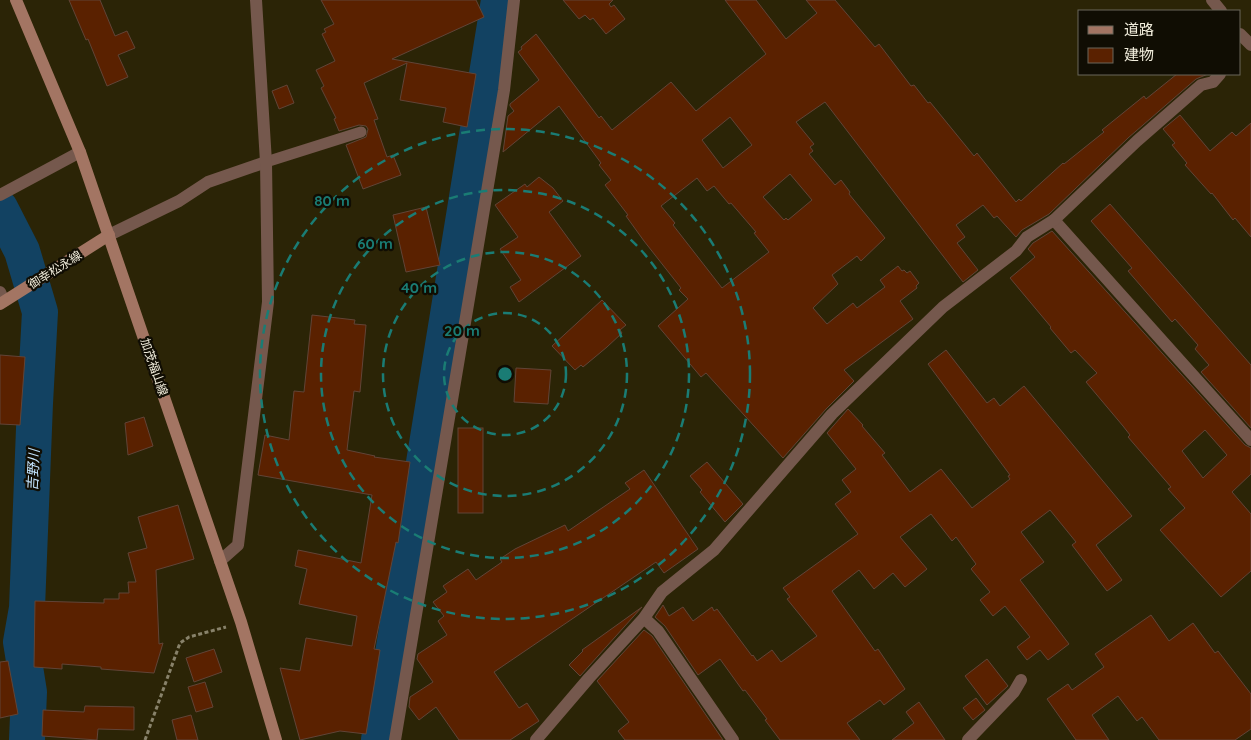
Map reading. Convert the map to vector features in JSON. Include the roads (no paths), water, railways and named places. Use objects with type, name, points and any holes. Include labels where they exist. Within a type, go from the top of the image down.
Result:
[{"type":"main road","name":"加茂福山線","points":[[16,0],[80,152],[241,622],[276,740]]},
{"type":"main road","name":"御幸松永線","points":[[1,299],[22,290],[109,235]]},
{"type":"street","points":[[220,561],[238,545],[268,302],[266,162],[256,0]]},
{"type":"street","points":[[395,740],[504,90],[514,0]]},
{"type":"street","points":[[1212,0],[1220,10]]},
{"type":"street","points":[[536,740],[644,618],[662,592],[714,550],[832,414],[943,307],[1016,251],[1027,237],[1054,220],[1137,141],[1201,85],[1213,82],[1219,75]]},
{"type":"street","points":[[2,194],[80,152]]},
{"type":"street","points":[[109,235],[179,201],[208,182],[266,162]]},
{"type":"street","points":[[1054,220],[1251,440]]},
{"type":"street","points":[[644,618],[658,631],[733,740]]},
{"type":"street","points":[[968,740],[1014,692],[1021,680]]},
{"type":"lane","points":[[266,162],[361,132]]},
{"type":"waterway","points":[[379,740],[499,0]]},
{"type":"waterway","name":"吉野川","points":[[0,208],[22,251],[40,312],[27,608],[21,642],[29,692],[27,740]]}]
